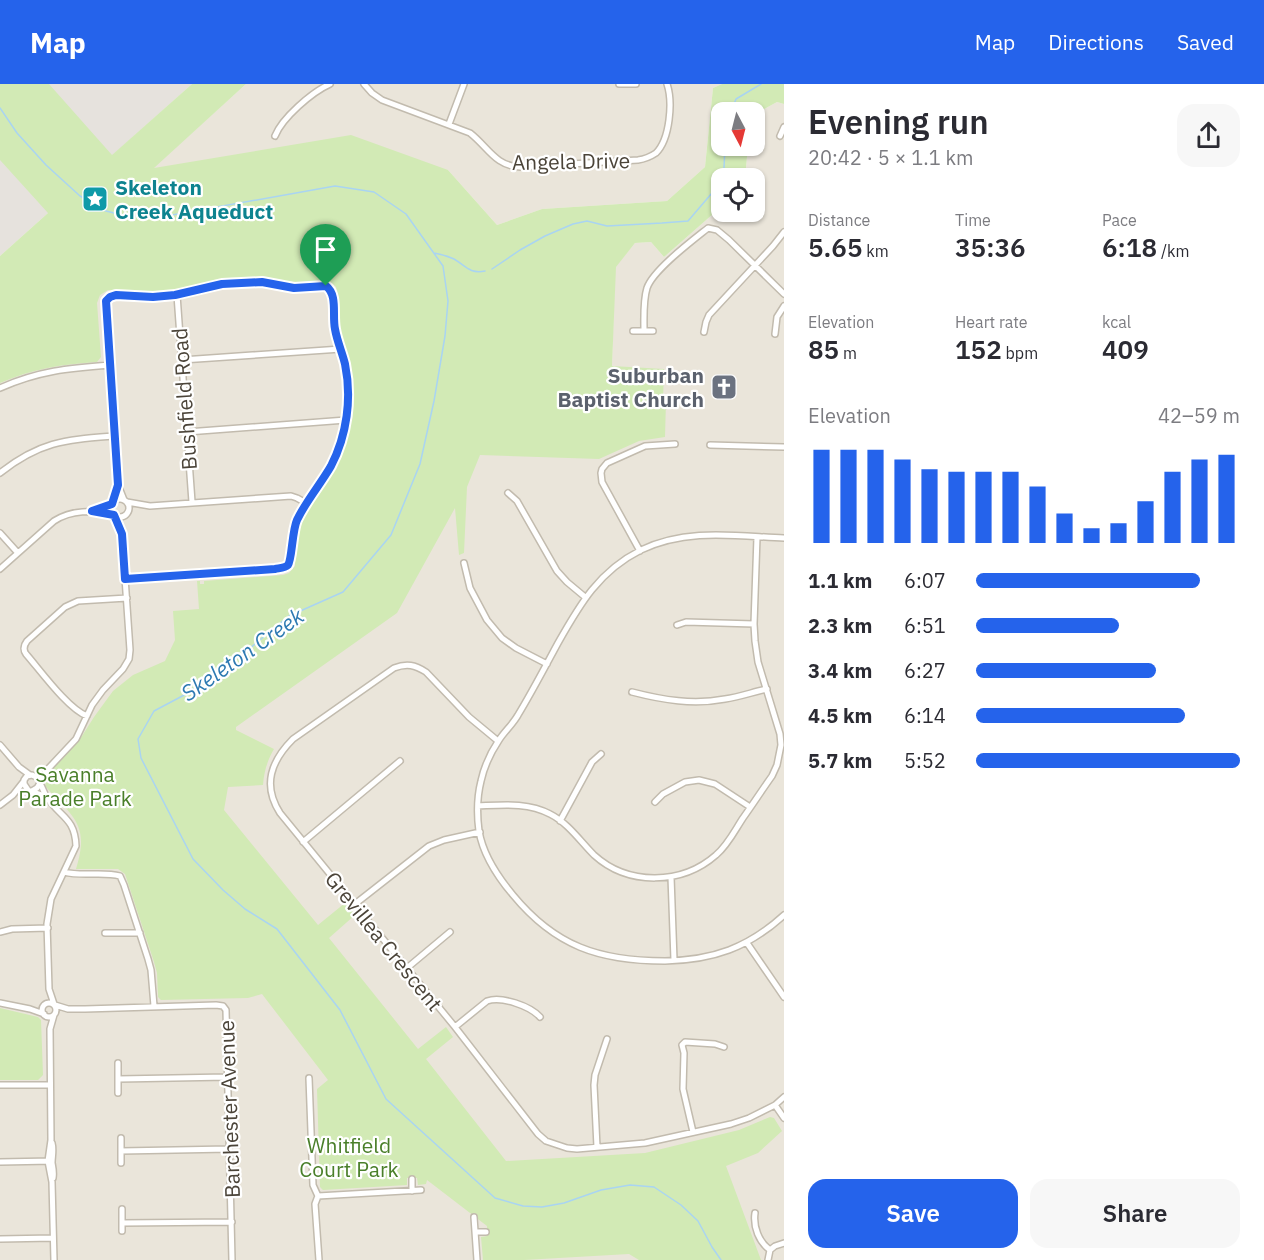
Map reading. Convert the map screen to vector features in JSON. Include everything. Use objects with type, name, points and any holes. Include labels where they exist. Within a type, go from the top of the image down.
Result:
[{"type":"street","points":[[275,136],[283,122],[314,94],[330,84]]},
{"type":"street","name":"Angela Drive","points":[[364,84],[382,100],[470,133],[497,160],[508,166],[646,158],[657,151],[665,136],[671,101],[668,84]]},
{"type":"street","points":[[449,124],[464,84]]},
{"type":"street","points":[[620,84],[636,84]]},
{"type":"street","points":[[780,136],[784,127]]},
{"type":"street","points":[[644,331],[646,290],[652,277],[708,228],[717,230],[784,294]]},
{"type":"street","points":[[704,332],[705,322],[709,315],[784,232]]},
{"type":"street","points":[[13,795],[38,788],[46,771],[76,739],[103,690],[123,669],[129,659],[122,534],[129,507],[118,485],[106,306],[108,299],[116,295],[153,297],[177,295],[209,286],[236,283],[262,282],[294,288],[326,286],[332,294],[335,330],[349,388],[348,409],[340,445],[332,464],[306,503],[295,525],[289,563],[284,567],[125,579]]},
{"type":"street","name":"Bushfield Road","points":[[177,295],[192,502]]},
{"type":"street","points":[[775,334],[777,317],[784,306]]},
{"type":"street","points":[[633,331],[653,331]]},
{"type":"street","points":[[182,360],[341,349]]},
{"type":"street","points":[[0,388],[44,372],[110,365]]},
{"type":"street","points":[[187,432],[346,420]]},
{"type":"street","points":[[0,473],[18,459],[50,444],[115,436]]},
{"type":"street","points":[[640,551],[602,482],[602,469],[607,463],[645,446],[675,444]]},
{"type":"street","points":[[710,445],[784,447]]},
{"type":"street","points":[[118,485],[111,509],[122,534]]},
{"type":"street","points":[[508,493],[517,501],[557,571],[585,597]]},
{"type":"street","points":[[0,569],[54,521],[74,512],[92,511],[120,517],[150,506],[291,496],[306,503]]},
{"type":"street","points":[[92,511],[118,499],[150,506]]},
{"type":"street","points":[[0,533],[18,553]]},
{"type":"street","points":[[784,538],[699,535],[677,538],[640,551],[608,572],[585,597],[517,717],[498,741],[489,757],[481,781],[478,806],[480,832],[485,850],[502,882],[519,902],[554,934],[590,951],[634,961],[709,957],[747,943],[784,915]]},
{"type":"street","points":[[478,806],[525,806],[550,814],[596,856],[615,869],[637,877],[671,877],[691,870],[716,855],[772,776],[780,754],[782,734],[758,662],[754,624],[757,537]]},
{"type":"street","points":[[464,563],[470,588],[488,620],[502,638],[547,664]]},
{"type":"street","points":[[87,716],[81,714],[66,700],[25,653],[25,646],[35,634],[72,603],[127,598]]},
{"type":"street","points":[[677,625],[686,622],[754,624]]},
{"type":"street","name":"Grevillea Crescent","points":[[498,741],[468,717],[426,672],[418,666],[402,665],[394,668],[293,739],[282,750],[275,761],[270,778],[272,798],[275,806],[303,842],[546,1141],[567,1148],[645,1143],[731,1124],[775,1105],[784,1097]]},
{"type":"street","points":[[632,692],[682,702],[706,702],[766,689]]},
{"type":"street","points":[[0,746],[19,767],[38,778],[47,797],[70,822],[75,832],[76,846],[51,899],[48,928],[49,989],[57,1010],[50,1029],[50,1161],[54,1260]]},
{"type":"street","points":[[560,821],[592,762],[601,754]]},
{"type":"street","points":[[303,842],[400,761]]},
{"type":"street","points":[[19,767],[24,786],[47,797]]},
{"type":"street","points":[[0,806],[13,795],[24,780],[46,771]]},
{"type":"street","points":[[655,802],[663,794],[685,782],[699,780],[715,784],[750,807]]},
{"type":"street","points":[[355,904],[429,846],[444,840],[480,832]]},
{"type":"street","points":[[64,872],[75,875],[113,874],[120,876],[151,970],[154,1006]]},
{"type":"street","points":[[671,877],[674,960]]},
{"type":"street","points":[[0,932],[12,929],[48,928]]},
{"type":"street","points":[[407,968],[450,932]]},
{"type":"street","points":[[105,933],[140,933]]},
{"type":"street","points":[[747,943],[784,997]]},
{"type":"street","points":[[49,989],[42,1010],[50,1029]]},
{"type":"street","points":[[455,1028],[487,1001],[493,999],[506,1000],[534,1011],[540,1017]]},
{"type":"street","points":[[30,1009],[49,1002],[54,1005]]},
{"type":"street","points":[[0,1003],[30,1009],[49,1017],[54,1015]]},
{"type":"street","name":"Barchester Avenue","points":[[54,1005],[68,1009],[216,1005],[223,1006],[226,1010],[232,1260]]},
{"type":"street","name":"Barchester Avenue","points":[[54,1015],[68,1009]]},
{"type":"street","points":[[597,1147],[594,1085],[607,1039]]},
{"type":"street","points":[[693,1132],[683,1089],[684,1053],[682,1045],[685,1042],[715,1044],[724,1047]]},
{"type":"street","points":[[118,1063],[118,1093]]},
{"type":"street","points":[[119,1079],[227,1077]]},
{"type":"street","points":[[309,1078],[314,1185],[318,1196],[315,1204],[319,1260]]},
{"type":"street","points":[[0,1085],[50,1085]]},
{"type":"street","points":[[775,1105],[784,1118]]},
{"type":"street","points":[[120,1138],[121,1163]]},
{"type":"street","points":[[120,1151],[229,1149]]},
{"type":"street","points":[[0,1162],[50,1161]]},
{"type":"street","points":[[412,1179],[412,1191]]},
{"type":"street","points":[[318,1196],[421,1190]]},
{"type":"street","points":[[122,1209],[122,1231]]},
{"type":"street","points":[[754,1213],[755,1226],[760,1240],[770,1250]]},
{"type":"street","points":[[474,1217],[477,1260]]},
{"type":"street","points":[[122,1223],[232,1222]]},
{"type":"street","points":[[476,1232],[486,1232]]},
{"type":"street","points":[[0,1239],[53,1238]]},
{"type":"street","points":[[768,1260],[770,1250],[784,1243]]},
{"type":"shaded area","points":[[0,84],[192,84],[0,256]]},
{"type":"shaded area","points":[[246,84],[722,84],[713,88],[705,167],[667,201],[542,209],[497,225],[448,170],[153,168]]},
{"type":"shaded area","points":[[777,102],[784,104],[784,1260],[0,1260],[0,303],[104,210],[612,366],[615,267],[635,243],[651,242],[664,257],[711,216],[711,222],[765,222],[765,168],[746,168],[747,156],[765,156],[765,109]]},
{"type":"green space","points":[[0,84],[49,84],[112,155],[192,84],[246,84],[154,168],[351,135],[448,170],[497,225],[542,209],[667,201],[705,167],[711,108],[711,156],[747,156],[746,168],[711,168],[711,216],[664,257],[651,242],[635,243],[616,267],[612,366],[664,369],[665,437],[639,441],[599,459],[480,455],[467,487],[464,553],[459,555],[455,508],[397,613],[236,727],[236,730],[274,749],[266,767],[263,785],[228,787],[224,810],[318,925],[345,903],[355,915],[329,938],[418,1049],[446,1027],[453,1037],[426,1059],[506,1161],[645,1153],[739,1130],[770,1117],[774,1118],[782,1131],[758,1153],[726,1166],[761,1260],[639,1260],[629,1254],[483,1260],[481,1237],[487,1236],[487,1226],[427,1180],[426,1184],[418,1185],[417,1178],[407,1178],[407,1185],[323,1190],[320,1187],[317,1089],[328,1080],[262,994],[248,998],[161,1000],[158,997],[157,973],[125,874],[118,869],[76,869],[80,854],[80,831],[71,814],[45,786],[49,772],[82,736],[113,691],[133,675],[165,661],[175,640],[173,611],[199,609],[197,581],[204,584],[204,581],[283,575],[289,573],[295,566],[294,550],[298,528],[337,460],[350,423],[353,397],[352,379],[338,324],[337,291],[332,283],[324,280],[292,283],[266,279],[230,279],[164,292],[108,290],[100,295],[97,303],[101,357],[97,362],[48,368],[0,383],[0,256],[48,213],[0,160]]},
{"type":"green space","points":[[722,84],[784,84],[784,104],[777,102],[765,109],[765,102],[712,102],[713,88]]},
{"type":"green space","points":[[0,1008],[38,1017],[41,1020],[43,1075],[38,1080],[0,1080]]},
{"type":"waterway","points":[[735,102],[736,99],[761,84]]},
{"type":"waterway","name":"Skeleton Creek","points":[[0,108],[17,133],[46,165],[80,196],[106,211],[122,215],[172,215],[335,186],[374,192],[406,214],[443,266],[448,301],[445,336],[434,401],[420,464],[391,535],[343,592],[289,616],[249,649],[188,693],[154,711],[138,739],[141,758],[193,859],[245,909],[277,929],[340,1010],[386,1099],[495,1198],[523,1206],[542,1207],[564,1203],[601,1190],[630,1185],[654,1187],[681,1205],[698,1221],[721,1260]]},
{"type":"waterway","points":[[492,269],[545,236],[573,224],[587,221],[607,226],[688,221],[718,186],[724,168],[725,156]]},
{"type":"waterway","points":[[434,253],[454,259],[468,269],[485,271]]},
{"type":"place","name":"Skeleton Creek Aqueduct","points":[[95,199]]},
{"type":"place","name":"Suburban Baptist Church","points":[[724,387]]},
{"type":"route","points":[[262,282],[288,288],[326,286],[332,294],[335,330],[349,388],[348,409],[344,432],[332,464],[298,517],[288,565],[275,569],[125,579],[122,534],[114,515],[92,511],[112,504],[118,485],[106,306],[108,299],[116,295],[153,297],[177,295],[209,286],[236,283],[262,282]]},
{"type":"park label","name":"Savanna Parade Park","points":[[75,786]]},
{"type":"park label","name":"Whitfield Court Park","points":[[349,1157]]}]
